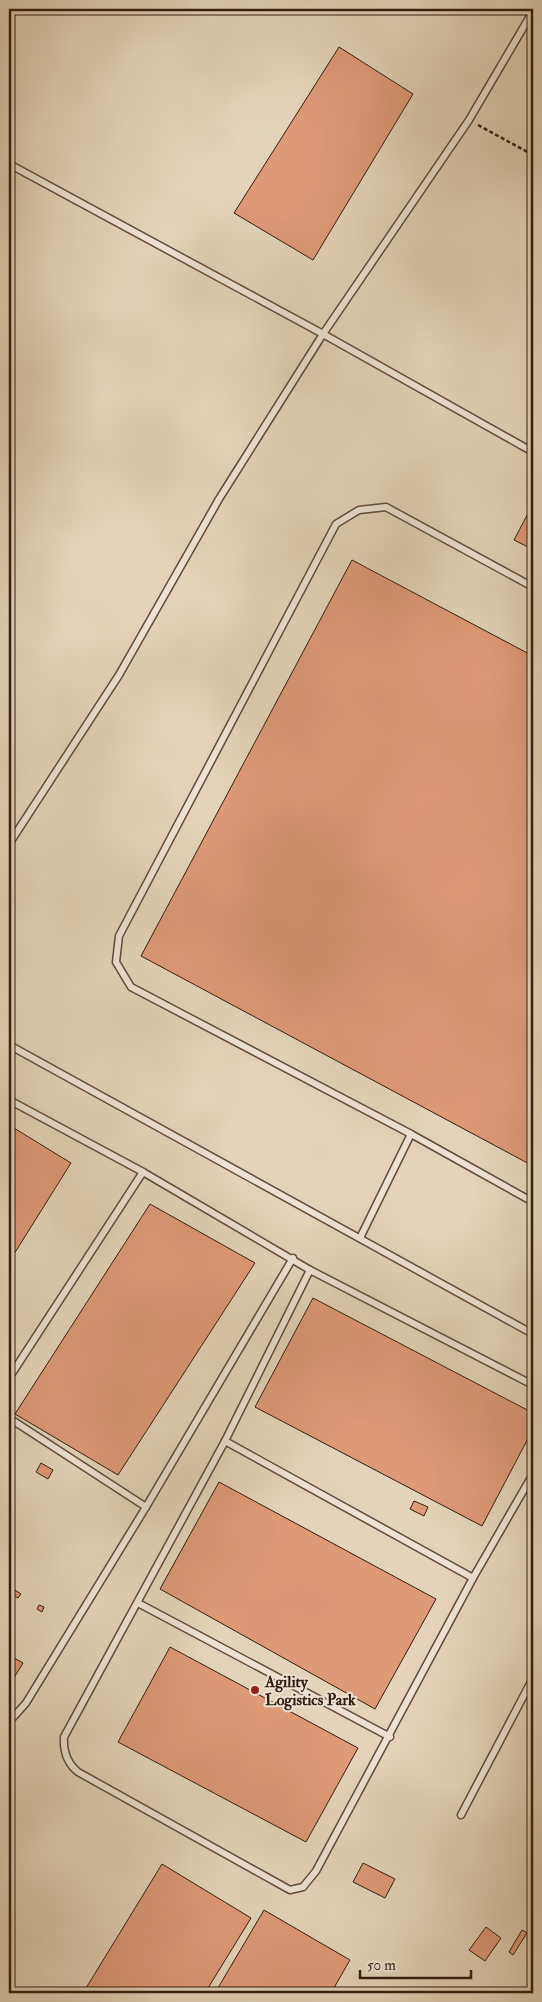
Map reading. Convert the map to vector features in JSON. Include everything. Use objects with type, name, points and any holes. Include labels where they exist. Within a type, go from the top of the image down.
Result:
[{"type":"lane","points":[[9,844],[119,675],[219,499],[324,334],[469,120],[533,11]]},
{"type":"lane","points":[[9,164],[324,334],[533,452]]},
{"type":"lane","points":[[533,587],[386,507],[359,510],[336,524],[119,936],[116,962],[131,987],[411,1134],[533,1202]]},
{"type":"lane","points":[[9,1045],[533,1334]]},
{"type":"lane","points":[[9,1100],[143,1172],[293,1258],[310,1270],[533,1385]]},
{"type":"lane","points":[[360,1238],[411,1134]]},
{"type":"lane","points":[[9,1378],[143,1172]]},
{"type":"lane","points":[[9,1722],[26,1703],[146,1506],[293,1258]]},
{"type":"lane","points":[[310,1270],[225,1442],[64,1738],[63,1747],[69,1765],[78,1772],[290,1890],[303,1887],[316,1871],[390,1737],[473,1578],[533,1474]]},
{"type":"lane","points":[[9,1418],[146,1506]]},
{"type":"lane","points":[[225,1442],[473,1578]]},
{"type":"lane","points":[[138,1603],[390,1737]]},
{"type":"lane","points":[[461,1816],[533,1678]]},
{"type":"path","points":[[469,120],[533,156]]},
{"type":"building","points":[[339,47],[413,94],[313,260],[234,213]]},
{"type":"building","points":[[533,121],[533,134],[528,131]]},
{"type":"building","points":[[533,504],[533,537],[528,547],[514,540]]},
{"type":"building","points":[[352,560],[533,656],[533,1166],[141,956]]},
{"type":"building","points":[[9,1125],[71,1163],[9,1262]]},
{"type":"building","points":[[150,1204],[255,1263],[118,1475],[15,1414]]},
{"type":"building","points":[[313,1298],[533,1413],[533,1429],[482,1526],[255,1407]]},
{"type":"building","points":[[41,1463],[53,1470],[48,1479],[36,1472]]},
{"type":"building","points":[[219,1482],[436,1599],[375,1709],[160,1589]]},
{"type":"building","points":[[414,1501],[428,1507],[424,1516],[410,1509]]},
{"type":"building","points":[[10,1587],[21,1594],[18,1598],[9,1593]]},
{"type":"building","points":[[39,1605],[44,1607],[42,1612],[37,1609]]},
{"type":"building","points":[[170,1647],[358,1748],[306,1842],[118,1742]]},
{"type":"building","points":[[9,1655],[23,1663],[9,1686]]},
{"type":"building","points":[[363,1863],[395,1879],[385,1898],[353,1882]]},
{"type":"building","points":[[162,1864],[251,1918],[205,1993],[83,1993]]},
{"type":"building","points":[[264,1910],[350,1960],[331,1993],[215,1993]]},
{"type":"building","points":[[486,1927],[501,1938],[485,1961],[469,1950]]},
{"type":"building","points":[[522,1930],[527,1933],[513,1955],[509,1952]]},
{"type":"place","name":"Agility Logistics Park","points":[[255,1690]]}]
